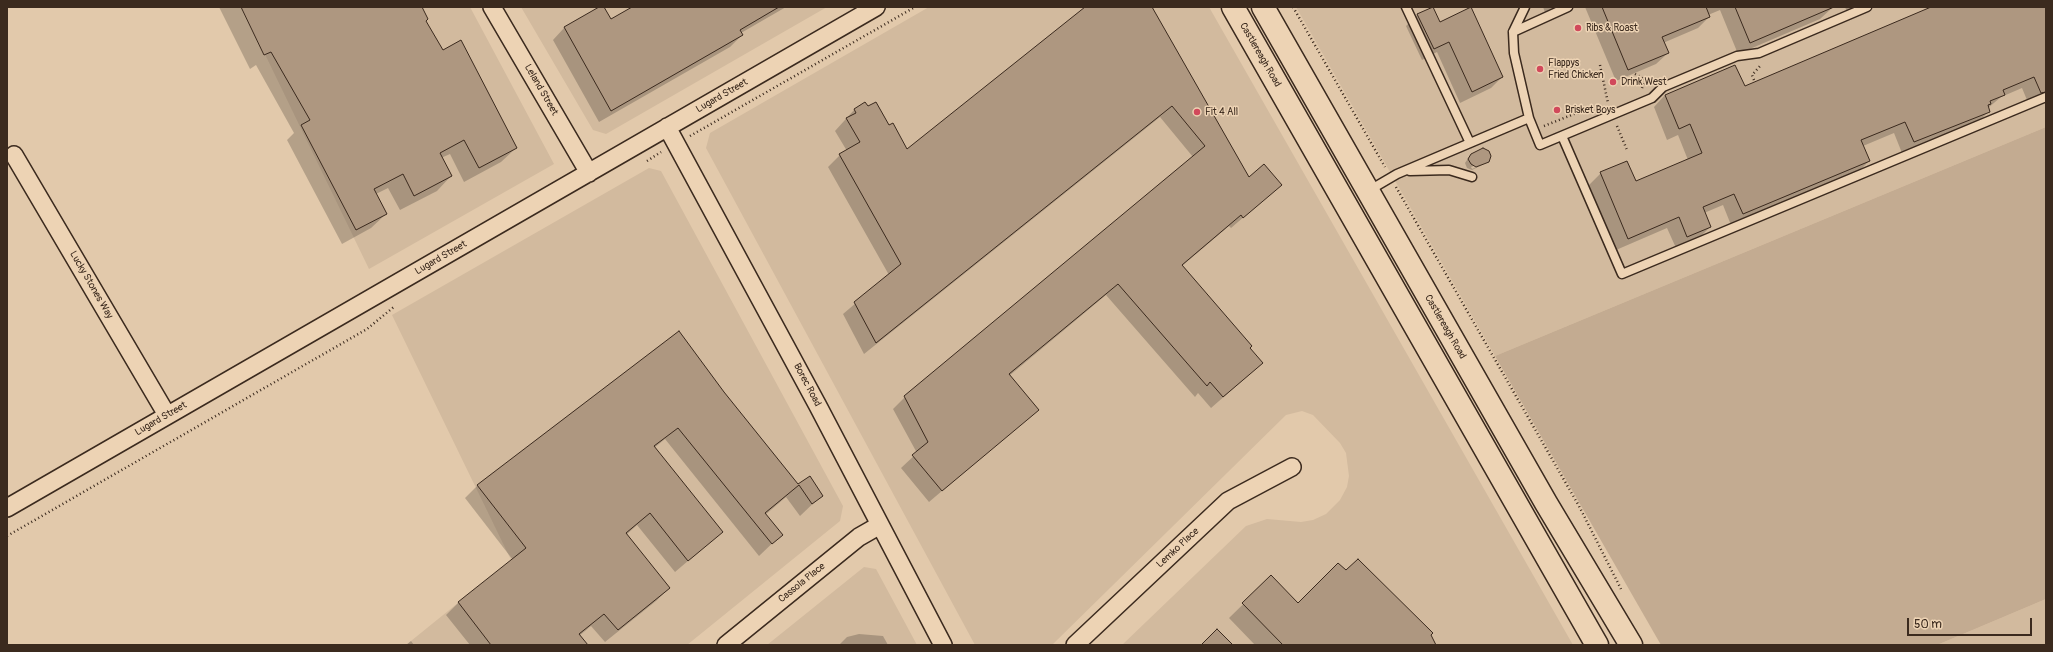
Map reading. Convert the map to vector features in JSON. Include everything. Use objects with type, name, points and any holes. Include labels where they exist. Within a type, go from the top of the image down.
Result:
[{"type":"main road","name":"Castlereagh Road","points":[[1233,7],[1597,645]]},
{"type":"main road","name":"Castlereagh Road","points":[[1263,7],[1546,503],[1631,645]]},
{"type":"street","name":"Leland Street","points":[[492,7],[589,173]]},
{"type":"street","name":"Lugard Street","points":[[7,508],[876,7]]},
{"type":"street","name":"Borec Road","points":[[667,128],[818,406],[943,645]]},
{"type":"street","name":"Lucky Stones Way","points":[[14,155],[167,416]]},
{"type":"street","name":"Lemko Place","points":[[1075,645],[1228,501],[1292,467]]},
{"type":"street","name":"Cassola Place","points":[[726,645],[859,537],[880,525]]},
{"type":"lane","points":[[1406,7],[1470,143]]},
{"type":"lane","points":[[1525,7],[1513,32],[1514,53],[1529,118],[1540,144],[1652,98],[1663,87],[1676,81],[1737,56],[1759,53],[1867,7]]},
{"type":"lane","points":[[1513,32],[1568,7]]},
{"type":"lane","points":[[1562,136],[1622,274],[2046,97]]},
{"type":"lane","points":[[1368,192],[1405,171],[1529,118]]},
{"type":"lane","points":[[1405,171],[1449,170],[1472,177]]},
{"type":"path","points":[[693,134],[915,7]]},
{"type":"path","points":[[1293,7],[1578,506],[1623,594]]},
{"type":"path","points":[[1754,80],[1752,75],[1758,67],[1763,65]]},
{"type":"path","points":[[1642,90],[1645,79]]},
{"type":"path","points":[[1603,106],[1615,101]]},
{"type":"path","points":[[1534,130],[1574,114],[1590,110]]},
{"type":"path","points":[[7,536],[367,329],[397,304]]},
{"type":"shaded area","points":[[242,7],[470,7],[554,164],[369,269]]},
{"type":"shaded area","points":[[521,7],[827,7],[606,134],[593,130]]},
{"type":"shaded area","points":[[929,7],[1209,7],[1573,645],[1122,645],[1246,526],[1267,519],[1301,522],[1313,520],[1326,514],[1340,500],[1347,487],[1349,476],[1346,453],[1340,443],[1313,415],[1302,411],[1286,415],[1052,645],[975,645],[706,148],[710,133]]},
{"type":"shaded area","points":[[1296,7],[2046,7],[2046,127],[1495,356]]},
{"type":"shaded area","points":[[2046,127],[2046,599],[1937,645],[1661,645],[1495,356]]},
{"type":"shaded area","points":[[649,168],[661,171],[843,506],[840,521],[687,645],[406,645],[511,560],[392,315]]},
{"type":"shaded area","points":[[864,567],[876,569],[917,645],[767,645]]},
{"type":"shaded area","points":[[2046,599],[2046,645],[1937,645]]},
{"type":"building","points":[[241,7],[422,7],[428,19],[426,21],[443,50],[461,40],[517,148],[479,168],[464,140],[440,153],[452,176],[414,196],[403,174],[374,189],[387,214],[356,230],[301,125],[310,120],[271,52],[264,55]]},
{"type":"building","points":[[599,7],[604,7],[611,19],[632,7],[779,7],[740,30],[743,35],[611,111],[564,27]]},
{"type":"building","points":[[1085,7],[1152,7],[1249,177],[1264,164],[1282,185],[1243,218],[1241,215],[1182,265],[1252,346],[1250,348],[1263,363],[1223,397],[1210,382],[1207,386],[1118,284],[1009,374],[1039,410],[942,491],[912,455],[928,442],[904,396],[1205,146],[1172,106],[876,343],[854,302],[901,264],[839,154],[860,142],[846,118],[856,113],[854,109],[865,102],[868,106],[876,102],[889,125],[893,123],[907,149]]},
{"type":"building","points":[[1433,7],[1440,22],[1471,7],[1503,77],[1472,92],[1449,42],[1434,49],[1417,14]]},
{"type":"building","points":[[1602,7],[1706,7],[1710,17],[1662,37],[1669,53],[1628,70]]},
{"type":"building","points":[[1735,7],[1834,7],[1750,43]]},
{"type":"building","points":[[1931,7],[2046,7],[2046,92],[2041,93],[2034,77],[2003,90],[2005,95],[1990,101],[1991,104],[1988,105],[1990,112],[1914,142],[1905,122],[1861,140],[1870,161],[1743,214],[1734,194],[1703,207],[1711,227],[1687,237],[1679,217],[1628,239],[1600,172],[1627,161],[1636,181],[1702,153],[1690,124],[1679,129],[1665,95],[1735,65],[1745,86]]},
{"type":"building","points":[[1483,148],[1489,151],[1491,156],[1489,162],[1476,167],[1471,164],[1468,159],[1471,154]]},
{"type":"building","points":[[679,331],[724,392],[798,484],[810,476],[823,496],[812,504],[799,485],[765,513],[783,535],[772,544],[678,428],[654,446],[723,532],[688,561],[650,513],[626,533],[670,588],[618,630],[604,614],[579,634],[588,645],[491,645],[458,602],[526,548],[477,485]]},
{"type":"building","points":[[1358,559],[1433,633],[1431,635],[1436,645],[1283,645],[1242,603],[1271,575],[1298,603],[1338,563],[1346,570]]},
{"type":"building","points":[[1217,629],[1233,645],[1201,645]]},
{"type":"place","name":"Ribs & Roast","points":[[1578,28]]},
{"type":"place","name":"Flappys Fried Chicken","points":[[1540,69]]},
{"type":"place","name":"Drink West","points":[[1613,82]]},
{"type":"place","name":"Brisket Boys","points":[[1557,110]]},
{"type":"place","name":"Fit 4 All","points":[[1197,112]]}]
